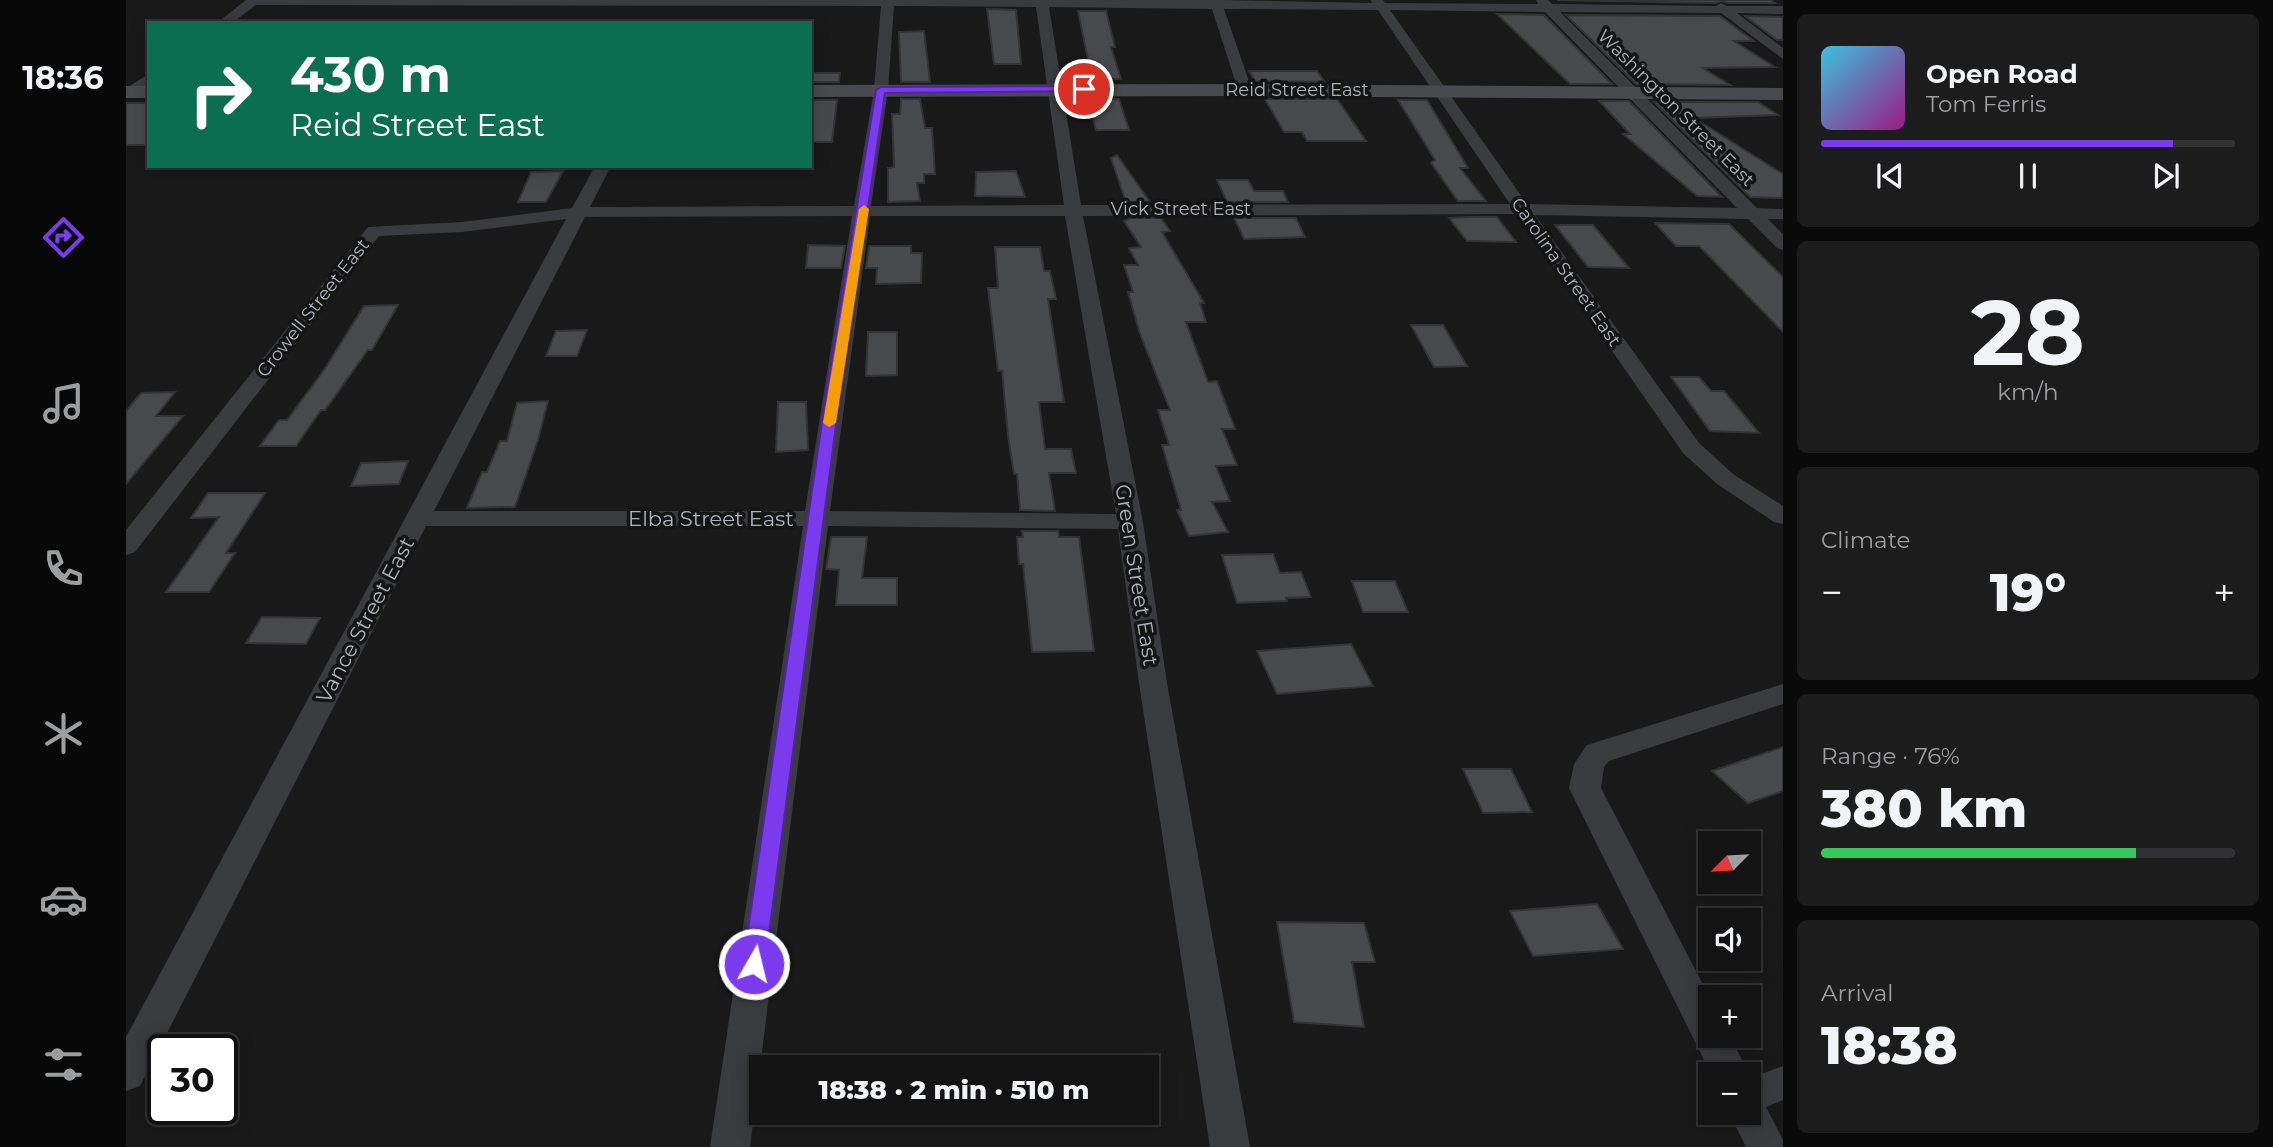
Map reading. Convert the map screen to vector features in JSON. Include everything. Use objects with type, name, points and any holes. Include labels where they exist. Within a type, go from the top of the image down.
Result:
[{"type":"street","points":[[1711,0],[1783,55]]},
{"type":"street","points":[[226,21],[253,1],[501,6],[1216,2],[1545,4],[1783,10]]},
{"type":"street","points":[[730,1147],[778,780],[818,518],[833,395],[881,90],[888,2]]},
{"type":"street","points":[[1216,2],[1245,90]]},
{"type":"street","name":"Green Street East","points":[[1042,4],[1057,89],[1073,209],[1130,522],[1153,683],[1230,1147]]},
{"type":"street","name":"Carolina Street East","points":[[1380,4],[1691,448],[1725,478],[1783,517]]},
{"type":"street","name":"Washington Street East","points":[[1545,4],[1783,244]]},
{"type":"street","name":"Reid Street East","points":[[812,91],[1057,89],[1783,94]]},
{"type":"street","name":"Vance Street East","points":[[126,1074],[602,168]]},
{"type":"street","name":"Vick Street East","points":[[579,212],[1522,209],[1783,214]]},
{"type":"street","name":"Crowell Street East","points":[[126,547],[374,231],[462,227],[579,212]]},
{"type":"street","name":"Elba Street East","points":[[418,519],[818,518],[1130,522]]},
{"type":"street","points":[[1698,1011],[1585,788],[1589,764],[1598,753],[1783,694]]},
{"type":"street","points":[[1761,1091],[1783,1083]]},
{"type":"street","points":[[1755,1125],[1766,1147]]},
{"type":"building","points":[[1557,0],[1771,0],[1775,3],[1722,1]]},
{"type":"building","points":[[987,9],[1016,10],[1021,64],[994,64]]},
{"type":"building","points":[[1078,11],[1106,11],[1115,47],[1111,47],[1121,79],[1092,79]]},
{"type":"building","points":[[1497,14],[1544,15],[1612,84],[1570,84]]},
{"type":"building","points":[[1566,15],[1720,16],[1754,41],[1734,41],[1775,67],[1703,68],[1730,85],[1636,84]]},
{"type":"building","points":[[1745,16],[1783,17],[1783,40],[1777,40]]},
{"type":"building","points":[[924,31],[930,82],[901,82],[899,32]]},
{"type":"building","points":[[1249,71],[1317,71],[1325,82],[1255,81]]},
{"type":"building","points":[[813,73],[840,73],[839,82],[812,82]]},
{"type":"building","points":[[901,99],[920,99],[925,128],[932,128],[935,174],[924,174],[924,183],[917,183],[920,201],[888,202],[888,168],[894,167],[892,114],[900,114]]},
{"type":"building","points":[[1088,99],[1119,99],[1129,130],[1096,130]]},
{"type":"building","points":[[1265,99],[1337,99],[1366,141],[1307,141],[1302,132],[1284,132]]},
{"type":"building","points":[[812,100],[837,100],[832,142],[812,142]]},
{"type":"building","points":[[1398,100],[1427,100],[1468,168],[1460,168],[1486,201],[1458,201],[1431,163],[1435,160]]},
{"type":"building","points":[[1599,101],[1629,101],[1722,197],[1697,196],[1623,134],[1630,134]]},
{"type":"building","points":[[1654,102],[1758,102],[1778,115],[1694,118],[1783,174],[1783,198],[1750,197]]},
{"type":"building","points":[[126,103],[147,103],[147,145],[126,145]]},
{"type":"building","points":[[1117,155],[1150,202],[1126,202],[1111,158]]},
{"type":"building","points":[[563,171],[546,202],[518,202],[531,172]]},
{"type":"building","points":[[1016,171],[1025,197],[975,196],[976,172]]},
{"type":"building","points":[[1217,180],[1248,180],[1254,191],[1283,191],[1288,202],[1227,202]]},
{"type":"building","points":[[1497,217],[1516,242],[1467,241],[1449,218]]},
{"type":"building","points":[[1131,218],[1161,218],[1170,231],[1162,232],[1204,303],[1200,303],[1206,322],[1186,322],[1208,382],[1217,381],[1235,429],[1222,429],[1237,465],[1216,466],[1230,501],[1212,502],[1228,532],[1189,536],[1177,510],[1181,510],[1162,445],[1169,445],[1158,410],[1170,410],[1139,331],[1128,292],[1133,292],[1124,265],[1138,265],[1129,248],[1141,247],[1124,221]]},
{"type":"building","points":[[1234,218],[1296,218],[1305,237],[1244,239]]},
{"type":"building","points":[[1655,223],[1729,224],[1783,277],[1783,332],[1699,246],[1676,246]]},
{"type":"building","points":[[1555,225],[1593,225],[1629,268],[1588,267]]},
{"type":"building","points":[[808,245],[845,246],[841,268],[806,268]]},
{"type":"building","points":[[869,246],[911,246],[911,253],[922,253],[921,283],[876,284],[877,268],[866,268]]},
{"type":"building","points":[[995,247],[1040,247],[1044,271],[1050,271],[1056,299],[1048,299],[1064,402],[1039,402],[1045,449],[1071,449],[1076,473],[1049,473],[1055,511],[1020,510],[1017,474],[1014,474],[1008,436],[1002,371],[998,371],[988,288],[998,288]]},
{"type":"building","points":[[398,305],[372,350],[368,350],[296,446],[260,446],[279,420],[287,420],[324,370],[364,306]]},
{"type":"building","points":[[1411,325],[1443,325],[1467,366],[1434,367]]},
{"type":"building","points":[[587,330],[577,356],[546,356],[556,331]]},
{"type":"building","points":[[868,332],[897,332],[897,375],[866,376]]},
{"type":"building","points":[[1671,377],[1699,377],[1711,391],[1724,391],[1759,433],[1710,431]]},
{"type":"building","points":[[175,392],[156,416],[183,416],[126,484],[126,411],[141,393]]},
{"type":"building","points":[[548,401],[515,507],[467,508],[482,472],[487,472],[500,441],[507,441],[517,403]]},
{"type":"building","points":[[778,402],[806,402],[808,450],[776,452]]},
{"type":"building","points":[[408,461],[399,484],[351,486],[361,463]]},
{"type":"building","points":[[208,493],[265,493],[226,553],[235,553],[209,592],[166,592],[219,517],[191,518]]},
{"type":"building","points":[[1022,531],[1058,531],[1059,537],[1079,537],[1094,651],[1032,652],[1023,564],[1019,564],[1017,537],[1023,537]]},
{"type":"building","points":[[831,537],[867,537],[862,578],[897,578],[897,605],[836,605],[839,570],[826,569]]},
{"type":"building","points":[[1273,554],[1280,573],[1301,572],[1311,597],[1237,603],[1222,555]]},
{"type":"building","points":[[1352,581],[1395,581],[1408,612],[1363,612]]},
{"type":"building","points":[[262,617],[320,618],[306,644],[246,643]]},
{"type":"building","points":[[1351,644],[1373,686],[1277,694],[1257,651]]},
{"type":"building","points":[[1783,747],[1783,791],[1748,803],[1712,771]]},
{"type":"building","points":[[1463,769],[1511,769],[1532,812],[1483,813]]},
{"type":"building","points":[[1597,904],[1623,949],[1533,956],[1510,911]]},
{"type":"building","points":[[1277,922],[1364,923],[1375,962],[1352,962],[1364,1027],[1294,1022]]},
{"type":"slow traffic","points":[[829,423],[864,209]]},
{"type":"route","points":[[754,964],[833,395],[881,90],[1084,89]]}]
